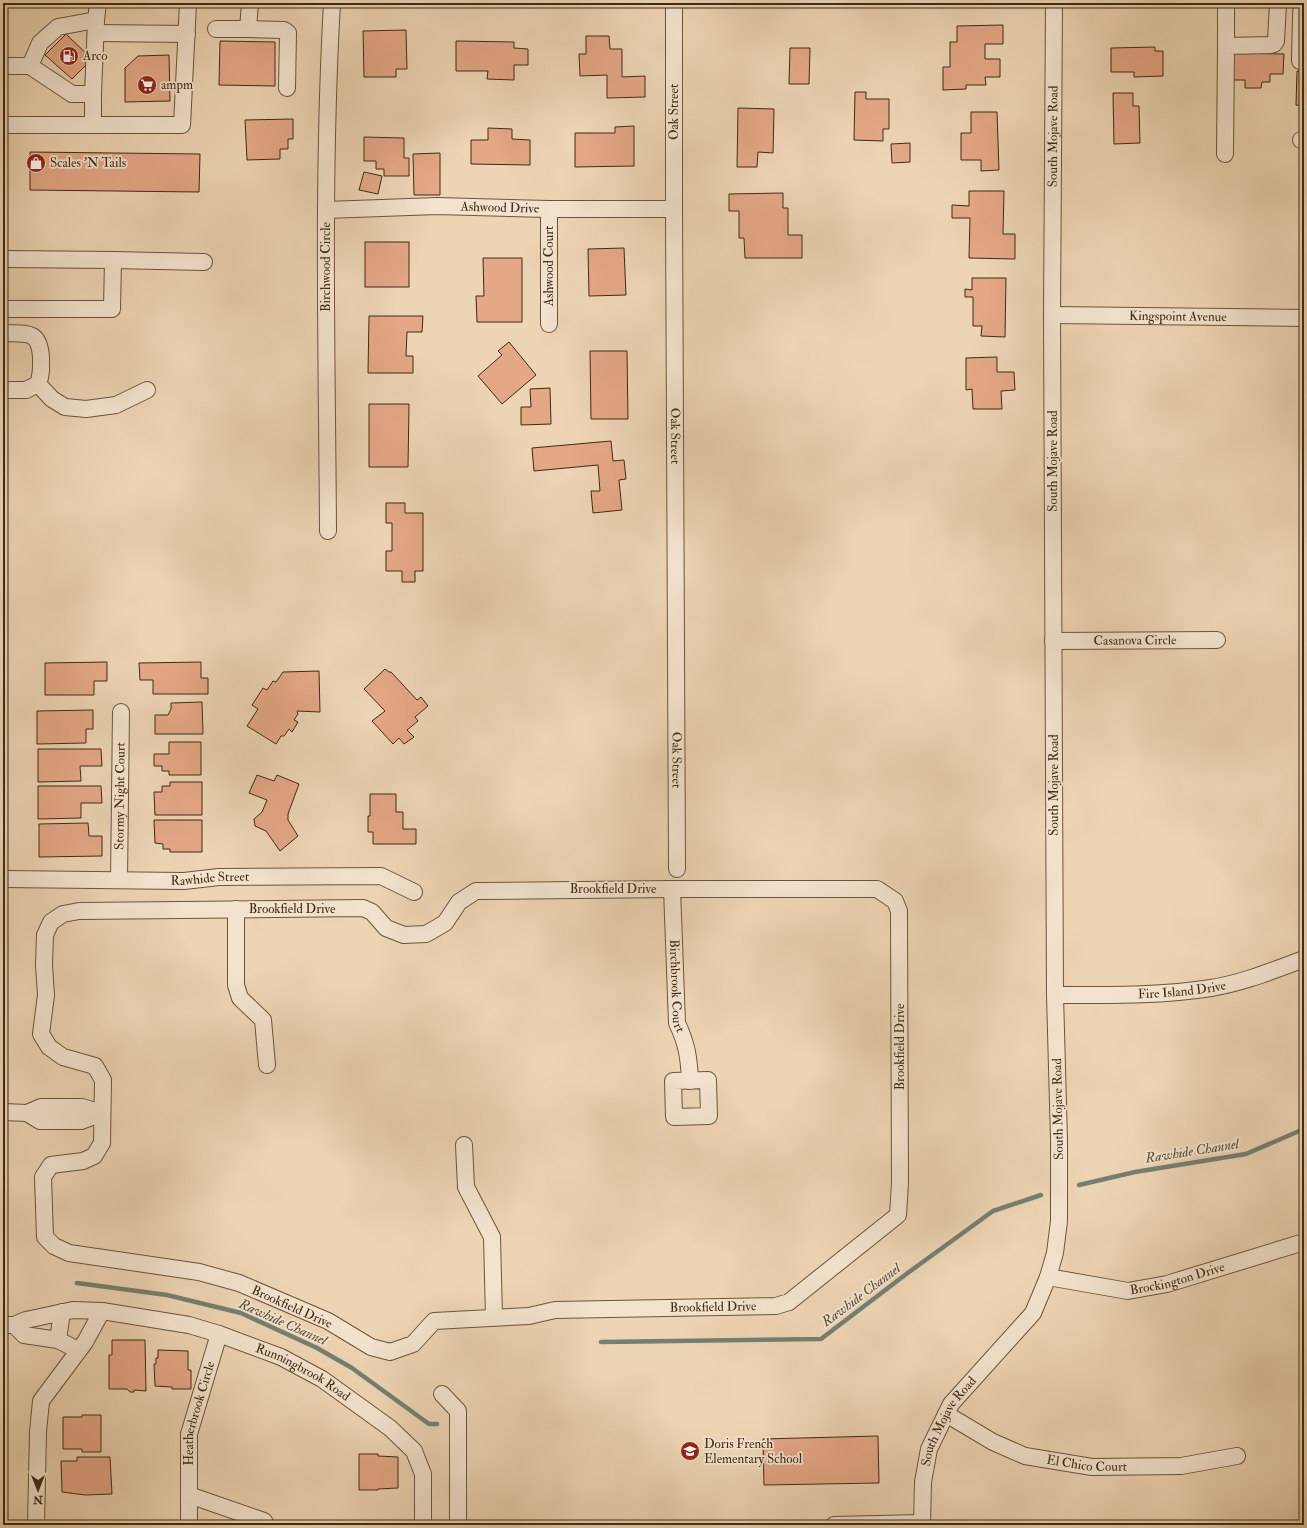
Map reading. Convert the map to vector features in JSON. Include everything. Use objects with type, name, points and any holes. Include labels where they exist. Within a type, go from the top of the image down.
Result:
[{"type":"street","points":[[93,125],[93,94],[98,3]]},
{"type":"street","points":[[3,125],[182,126],[188,3]]},
{"type":"street","points":[[248,29],[250,3]]},
{"type":"street","name":"Birchwood Circle","points":[[328,531],[326,210],[328,74],[332,3]]},
{"type":"street","name":"Oak Street","points":[[674,3],[678,869]]},
{"type":"street","name":"South Mojave Road","points":[[922,1524],[923,1482],[929,1449],[951,1404],[1033,1312],[1048,1277],[1055,1253],[1059,1221],[1059,1140],[1055,996],[1053,641],[1052,315],[1054,3]]},
{"type":"street","points":[[1225,154],[1226,3]]},
{"type":"street","points":[[1226,46],[1271,46],[1274,44],[1276,41],[1278,3]]},
{"type":"street","points":[[1300,61],[1302,3]]},
{"type":"street","points":[[30,66],[40,43],[58,27],[96,26],[187,34]]},
{"type":"street","points":[[216,29],[284,30],[288,33],[287,88]]},
{"type":"street","points":[[3,66],[30,66],[72,94],[93,94]]},
{"type":"street","name":"Ashwood Drive","points":[[326,210],[437,206],[549,209],[674,208]]},
{"type":"street","name":"Ashwood Court","points":[[549,209],[549,324]]},
{"type":"street","points":[[3,259],[204,262]]},
{"type":"street","points":[[3,309],[112,309],[113,260]]},
{"type":"street","name":"Kingspoint Avenue","points":[[1052,315],[1304,318]]},
{"type":"street","points":[[3,333],[25,334],[36,338],[40,345],[42,373],[38,384],[26,390],[3,390]]},
{"type":"street","points":[[38,384],[52,399],[65,407],[86,409],[116,405],[147,390]]},
{"type":"street","name":"Casanova Circle","points":[[1053,641],[1217,640]]},
{"type":"street","name":"Stormy Night Court","points":[[119,880],[121,712]]},
{"type":"street","name":"Rawhide Street","points":[[3,879],[184,881],[219,877],[381,876],[414,892]]},
{"type":"street","name":"Birchbrook Court","points":[[672,889],[677,1024],[686,1043],[690,1063],[690,1081]]},
{"type":"street","name":"Brookfield Drive","points":[[877,889],[895,901],[899,911],[900,1183],[898,1215],[788,1302],[776,1306],[555,1310],[530,1316],[434,1321],[413,1344],[390,1352],[371,1347],[328,1321],[239,1284],[199,1272],[70,1253],[54,1246],[45,1237],[43,1176],[51,1165],[83,1161],[94,1156],[102,1143],[103,1080],[95,1066],[63,1057],[49,1047],[42,1034],[46,995],[44,965],[45,935],[51,922],[63,914],[79,911],[236,909],[363,908],[372,912],[386,928],[404,935],[426,934],[445,923],[459,902],[476,890],[877,889]]},
{"type":"street","points":[[236,909],[236,985],[240,998],[263,1020],[266,1065]]},
{"type":"street","name":"Fire Island Drive","points":[[1055,996],[1158,994],[1212,988],[1245,980],[1304,958]]},
{"type":"street","points":[[3,1112],[27,1113],[40,1121],[71,1114],[81,1121],[102,1113]]},
{"type":"street","points":[[464,1145],[466,1187],[492,1237],[494,1317]]},
{"type":"street","name":"Brockington Drive","points":[[1048,1277],[1128,1291],[1167,1284],[1304,1242]]},
{"type":"street","name":"Runningbrook Road","points":[[8,1325],[73,1310],[102,1311],[189,1325],[219,1334],[281,1357],[322,1379],[390,1428],[414,1451],[423,1474],[423,1525]]},
{"type":"street","points":[[36,1525],[38,1432],[41,1401],[85,1342],[102,1311]]},
{"type":"street","points":[[58,1340],[62,1312]]},
{"type":"street","name":"Runningbrook Road","points":[[8,1325],[24,1335],[58,1340],[78,1350]]},
{"type":"street","name":"Heatherbrook Circle","points":[[189,1525],[189,1434],[219,1334]]},
{"type":"street","points":[[442,1394],[458,1411],[458,1525]]},
{"type":"street","name":"El Chico Court","points":[[946,1414],[993,1442],[1025,1456],[1092,1467],[1181,1466],[1237,1456]]},
{"type":"street","points":[[189,1495],[264,1521],[266,1525]]},
{"type":"street","points":[[834,1525],[922,1524]]},
{"type":"building","points":[[1003,25],[1003,44],[985,44],[985,59],[1000,59],[1000,77],[985,77],[986,85],[966,85],[966,89],[943,90],[943,67],[950,67],[950,42],[957,42],[957,26]]},
{"type":"building","points":[[406,30],[407,69],[396,69],[396,77],[364,77],[363,31]]},
{"type":"building","points":[[66,34],[92,59],[72,79],[45,55]]},
{"type":"building","points":[[586,36],[609,36],[610,49],[622,49],[622,77],[645,76],[645,97],[607,98],[607,75],[580,76],[579,54],[586,54]]},
{"type":"building","points":[[220,41],[275,42],[275,86],[219,85]]},
{"type":"building","points":[[456,41],[514,42],[514,48],[528,49],[528,65],[514,65],[514,80],[487,79],[488,71],[456,71]]},
{"type":"building","points":[[1155,47],[1155,51],[1163,51],[1163,76],[1134,77],[1134,72],[1111,72],[1111,48]]},
{"type":"building","points":[[790,48],[810,48],[809,84],[789,84]]},
{"type":"building","points":[[1233,53],[1284,54],[1283,74],[1270,74],[1270,82],[1262,82],[1261,88],[1245,88],[1245,80],[1233,80]]},
{"type":"building","name":"ampm","points":[[169,55],[170,101],[125,102],[125,68],[138,56]]},
{"type":"building","points":[[1297,71],[1304,72],[1304,106],[1296,105]]},
{"type":"building","points":[[855,92],[866,92],[866,99],[889,99],[889,129],[883,129],[883,141],[854,140]]},
{"type":"building","points":[[1113,93],[1133,93],[1133,106],[1139,106],[1140,143],[1114,144]]},
{"type":"building","points":[[738,108],[774,109],[773,153],[758,152],[757,167],[737,167]]},
{"type":"building","points":[[971,112],[997,112],[999,170],[981,171],[981,160],[961,160],[961,133],[971,133]]},
{"type":"building","points":[[293,119],[293,139],[288,139],[288,149],[280,149],[280,159],[247,160],[245,120]]},
{"type":"building","points":[[634,126],[634,166],[575,167],[575,133],[615,133],[615,127]]},
{"type":"building","points":[[488,128],[512,129],[512,139],[530,140],[530,165],[471,164],[471,140],[488,140]]},
{"type":"building","points":[[364,137],[404,138],[404,158],[409,158],[409,176],[384,176],[384,169],[376,169],[376,161],[364,161]]},
{"type":"building","points":[[910,143],[910,162],[892,163],[891,144]]},
{"type":"building","points":[[30,152],[200,154],[199,192],[30,190]]},
{"type":"building","points":[[440,153],[440,195],[414,195],[413,154]]},
{"type":"building","points":[[364,172],[382,176],[378,194],[359,190]]},
{"type":"building","points":[[969,191],[1004,191],[1003,234],[1015,234],[1015,259],[969,258],[970,218],[952,218],[952,205],[969,206]]},
{"type":"building","points":[[783,193],[783,208],[788,208],[788,235],[802,235],[802,258],[745,258],[744,238],[739,238],[739,211],[729,211],[729,194]]},
{"type":"building","points":[[365,242],[409,242],[409,287],[365,287]]},
{"type":"building","points":[[624,248],[626,295],[589,296],[588,249]]},
{"type":"building","points":[[483,258],[522,258],[522,322],[477,322],[476,296],[484,296]]},
{"type":"building","points":[[972,278],[1006,278],[1005,337],[981,336],[982,326],[973,326],[973,297],[965,297],[965,289],[972,290]]},
{"type":"building","points":[[369,316],[423,316],[422,332],[407,332],[406,356],[413,356],[413,373],[368,373]]},
{"type":"building","points":[[509,342],[536,375],[502,404],[478,376],[502,355],[498,351]]},
{"type":"building","points":[[590,351],[627,351],[628,419],[591,419]]},
{"type":"building","points":[[997,357],[997,372],[1014,372],[1015,390],[1001,391],[1002,409],[973,409],[972,389],[966,390],[966,358]]},
{"type":"building","points":[[550,388],[551,424],[521,425],[521,407],[531,407],[530,389]]},
{"type":"building","points":[[369,404],[409,404],[408,467],[369,467]]},
{"type":"building","points":[[611,441],[613,461],[624,460],[626,479],[619,480],[622,510],[593,513],[591,491],[600,491],[598,465],[534,471],[532,448]]},
{"type":"building","points":[[386,503],[405,503],[405,513],[423,513],[423,571],[415,571],[415,582],[402,582],[402,571],[386,571],[386,551],[392,551],[392,523],[386,523]]},
{"type":"building","points":[[107,662],[107,681],[94,681],[94,695],[45,695],[45,663]]},
{"type":"building","points":[[201,662],[201,678],[208,678],[208,694],[153,694],[153,680],[140,680],[139,663]]},
{"type":"building","points":[[385,669],[391,672],[417,700],[421,697],[428,706],[415,717],[418,721],[407,730],[414,737],[404,744],[399,738],[393,744],[372,721],[385,711],[364,689]]},
{"type":"building","points":[[319,671],[320,712],[297,711],[298,714],[294,720],[298,722],[292,732],[289,729],[284,736],[281,736],[276,744],[247,726],[258,709],[252,705],[263,688],[267,690],[273,681],[276,682],[283,672]]},
{"type":"building","points":[[202,702],[203,734],[155,734],[155,715],[168,715],[171,709],[171,703]]},
{"type":"building","points":[[93,710],[93,729],[86,729],[86,743],[37,744],[37,711]]},
{"type":"building","points":[[169,742],[201,742],[201,775],[169,775],[169,771],[162,771],[162,766],[154,766],[154,754],[169,754]]},
{"type":"building","points":[[38,749],[101,749],[102,766],[80,766],[81,781],[38,782]]},
{"type":"building","points":[[257,775],[274,781],[277,775],[299,784],[288,814],[288,820],[298,836],[280,851],[266,831],[255,826],[254,819],[262,812],[267,800],[249,793]]},
{"type":"building","points":[[170,782],[202,782],[202,815],[155,815],[154,792],[162,792],[162,786],[170,786]]},
{"type":"building","points":[[38,786],[101,786],[102,803],[81,803],[81,818],[38,819]]},
{"type":"building","points":[[370,794],[396,794],[396,812],[403,812],[403,829],[416,829],[416,844],[373,844],[373,832],[368,832]]},
{"type":"building","points":[[154,820],[202,820],[202,852],[170,852],[170,849],[163,849],[163,844],[155,843]]},
{"type":"building","points":[[88,823],[89,836],[102,836],[102,856],[39,857],[39,824]]},
{"type":"building","points":[[112,1340],[145,1340],[146,1391],[134,1390],[134,1392],[130,1392],[127,1389],[109,1389],[109,1355],[112,1355]]},
{"type":"building","points":[[158,1350],[188,1351],[188,1370],[191,1370],[191,1389],[172,1389],[172,1387],[155,1386],[154,1364],[156,1364],[156,1358],[158,1358]]},
{"type":"building","points":[[82,1415],[101,1415],[101,1452],[82,1452],[82,1449],[63,1449],[63,1417],[82,1417]]},
{"type":"building","points":[[878,1436],[879,1483],[764,1485],[763,1439]]},
{"type":"building","points":[[359,1454],[378,1454],[378,1456],[398,1457],[398,1488],[359,1490]]},
{"type":"building","points":[[77,1457],[110,1457],[112,1494],[85,1495],[62,1492],[61,1461],[77,1461]]},
{"type":"waterway","name":"Rawhide Channel","points":[[1079,1185],[1135,1172],[1246,1154],[1304,1129]]},
{"type":"waterway","name":"Rawhide Channel","points":[[601,1342],[821,1339],[909,1272],[993,1211],[1041,1195]]},
{"type":"waterway","name":"Rawhide Channel","points":[[77,1283],[167,1295],[241,1313],[317,1348],[352,1368],[429,1424],[437,1424]]},
{"type":"place","name":"Arco","points":[[69,56]]},
{"type":"place","name":"ampm","points":[[147,85]]},
{"type":"place","name":"Scales 'N Tails","points":[[36,163]]},
{"type":"place","name":"Doris French Elementary School","points":[[690,1451]]}]
